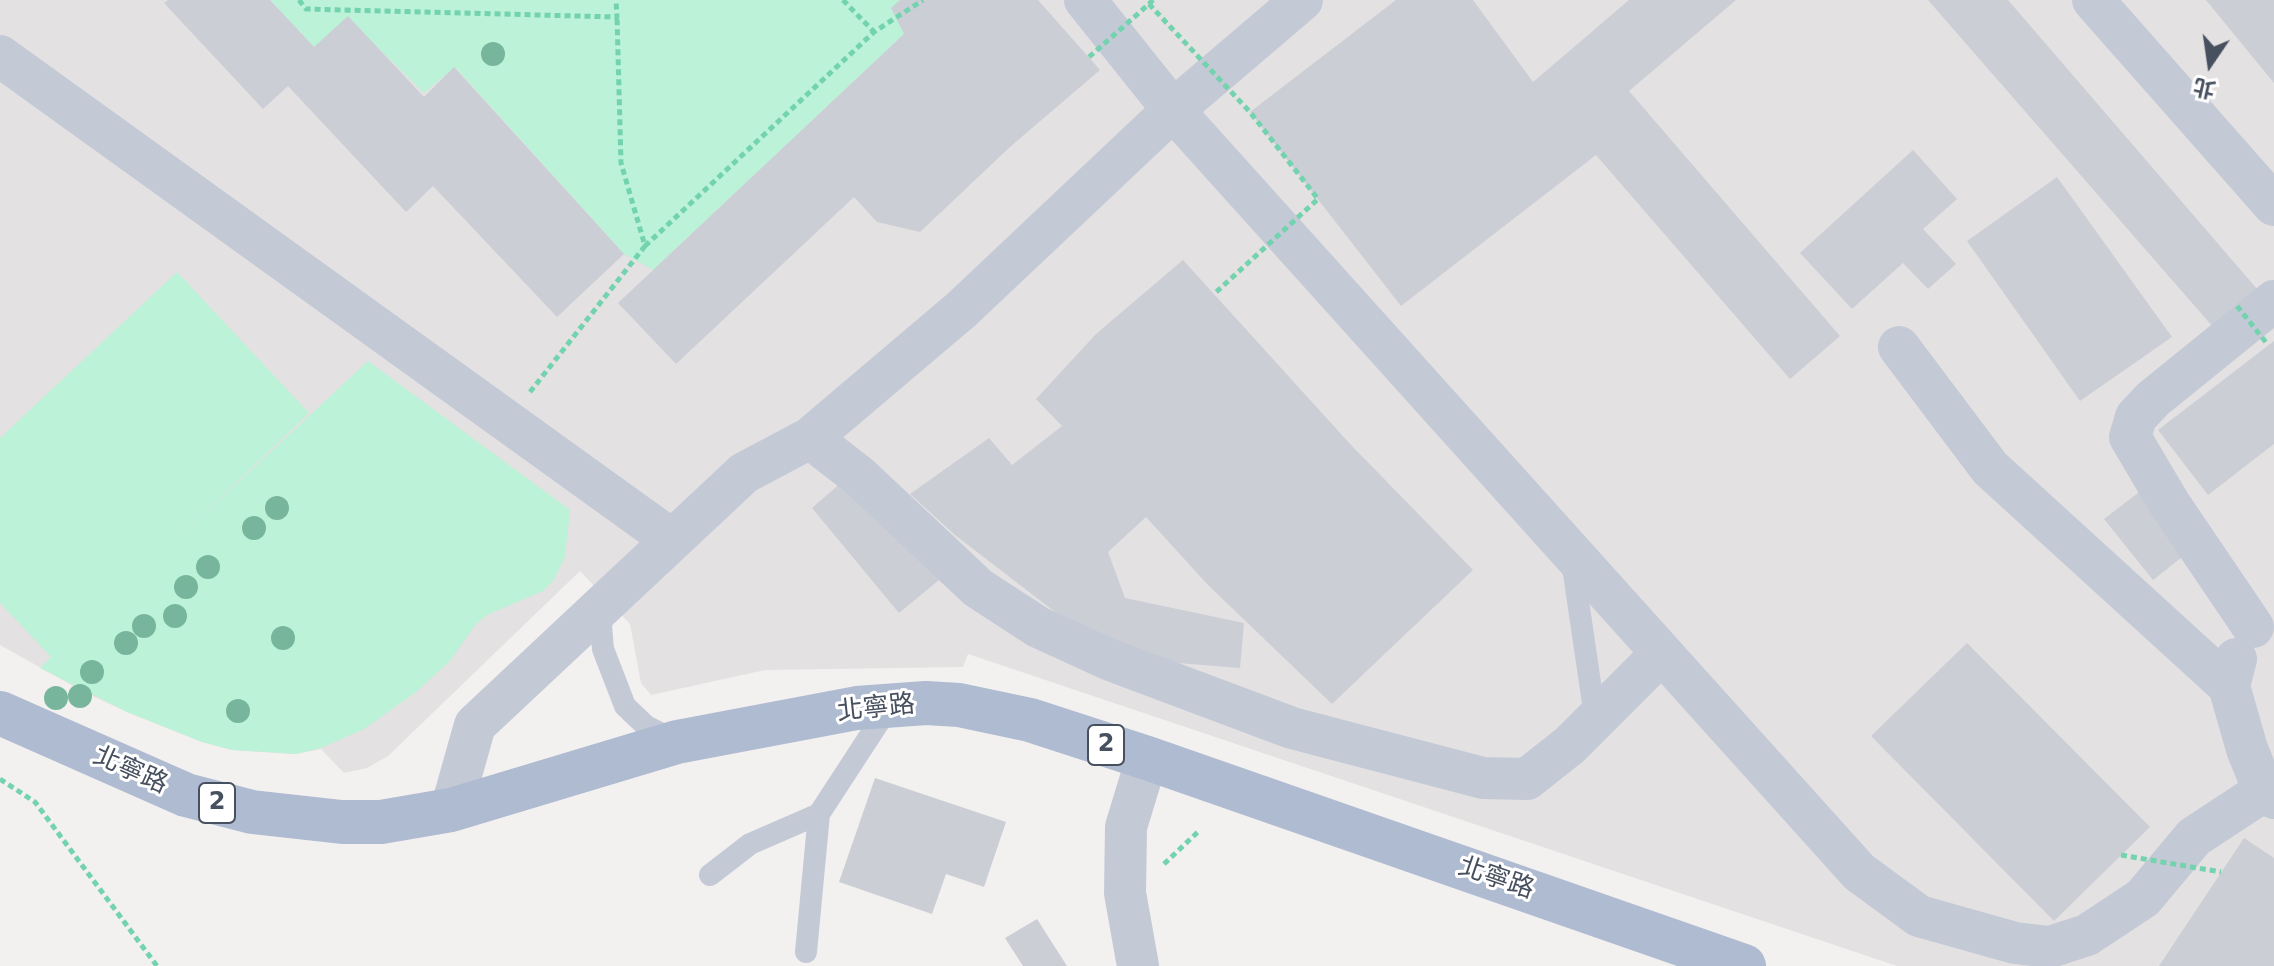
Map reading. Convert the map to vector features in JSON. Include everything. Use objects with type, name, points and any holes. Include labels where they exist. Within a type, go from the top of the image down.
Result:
[{"type":"main road","name":"北寧路","points":[[0,713],[186,795],[252,812],[342,822],[381,822],[451,810],[677,742],[857,708],[926,703],[992,711],[1030,720],[1147,758],[1744,966]]},
{"type":"street","points":[[1085,0],[1173,110],[1859,872],[1919,916],[2015,943],[2050,947],[2087,935],[2143,898],[2194,837],[2269,795],[2247,749],[2229,686],[2240,642],[2264,620],[2169,503],[2130,437],[2136,417],[2153,399],[2256,304]]},
{"type":"street","points":[[451,810],[475,725],[744,473],[810,438],[961,310],[1173,110],[1302,0]]},
{"type":"street","points":[[2093,0],[2274,205]]},
{"type":"street","points":[[0,56],[672,540]]},
{"type":"street","points":[[1899,347],[1990,468],[2229,686]]},
{"type":"street","points":[[810,438],[859,476],[978,588],[1038,627],[1108,659],[1292,728],[1483,778],[1527,779],[1570,745],[1662,653]]},
{"type":"street","points":[[1138,966],[1125,893],[1126,827],[1147,758]]},
{"type":"lane","points":[[1571,552],[1595,717]]},
{"type":"lane","points":[[607,600],[601,626],[603,649],[625,706],[646,726],[677,742]]},
{"type":"lane","points":[[806,952],[819,814],[891,704]]},
{"type":"lane","points":[[710,875],[750,844],[819,814]]},
{"type":"path","points":[[299,0],[306,9],[617,17]]},
{"type":"path","points":[[616,0],[621,163],[645,246]]},
{"type":"path","points":[[843,0],[874,32]]},
{"type":"path","points":[[541,399],[529,391],[645,246],[874,32],[923,0]]},
{"type":"path","points":[[1089,57],[1151,2],[1250,112],[1318,199],[1214,294]]},
{"type":"path","points":[[2256,304],[2268,345]]},
{"type":"path","points":[[0,779],[35,802],[157,966]]},
{"type":"path","points":[[2121,855],[2221,872]]},
{"type":"shaded area","points":[[0,0],[2274,0],[2274,966],[1897,966],[968,654],[963,667],[765,670],[651,695],[641,683],[630,624],[580,571],[388,756],[367,768],[344,773],[321,749],[296,754],[232,750],[202,742],[127,712],[0,645]]},
{"type":"green space","points":[[270,0],[900,0],[904,34],[653,270],[624,254],[455,67],[424,93],[350,20],[314,47]]},
{"type":"green space","points":[[177,272],[309,413],[178,538],[368,361],[570,510],[565,557],[553,581],[543,591],[487,615],[476,624],[449,662],[416,692],[364,729],[321,748],[296,754],[232,750],[202,742],[127,712],[40,668],[51,657],[0,603],[0,438]]},
{"type":"building","points":[[168,0],[270,0],[314,47],[348,16],[424,97],[454,67],[624,254],[557,317],[433,186],[406,212],[288,86],[263,109],[164,3]]},
{"type":"building","points":[[900,0],[1038,0],[1100,70],[1011,146],[920,232],[877,222],[854,197],[676,364],[618,303],[904,34],[891,8]]},
{"type":"building","points":[[1396,0],[1473,0],[1533,82],[1629,0],[1736,0],[1629,91],[1840,336],[1790,379],[1596,155],[1401,306],[1250,112]]},
{"type":"building","points":[[1928,0],[2008,0],[2257,289],[2213,327]]},
{"type":"building","points":[[2206,0],[2274,0],[2274,83]]},
{"type":"building","points":[[1913,150],[1957,199],[1923,229],[1956,264],[1928,289],[1903,263],[1852,309],[1800,253]]},
{"type":"building","points":[[2057,177],[2172,337],[2080,401],[1967,241]]},
{"type":"building","points":[[1183,260],[1351,445],[1473,570],[1332,704],[1207,584],[1146,517],[1108,552],[1125,598],[1244,623],[1240,668],[1165,662],[1072,625],[955,535],[910,494],[989,438],[1012,465],[1062,426],[1036,399],[1096,334]]},
{"type":"building","points":[[2274,341],[2274,444],[2208,495],[2158,430]]},
{"type":"building","points":[[850,475],[939,580],[899,613],[812,508]]},
{"type":"building","points":[[2143,489],[2191,550],[2153,580],[2104,519]]},
{"type":"building","points":[[1967,643],[2150,827],[2054,921],[1871,736]]},
{"type":"building","points":[[875,778],[1006,822],[984,887],[946,874],[932,914],[839,882]]},
{"type":"building","points":[[2244,838],[2274,858],[2274,966],[2159,966]]},
{"type":"building","points":[[1037,919],[1067,966],[1023,966],[1005,938]]}]
